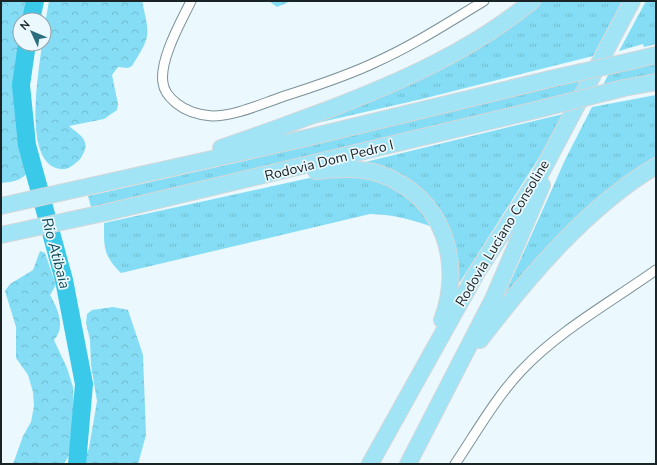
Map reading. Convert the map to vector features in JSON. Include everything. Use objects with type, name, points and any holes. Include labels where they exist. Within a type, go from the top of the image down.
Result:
[{"type":"highway","points":[[181,166],[200,156],[347,102],[434,64],[488,34],[532,1]]},
{"type":"highway","name":"Rodovia Luciano Consoline","points":[[370,464],[477,272],[541,173],[632,1]]},
{"type":"highway","name":"Rodovia Luciano Consoline","points":[[408,464],[494,297],[544,180],[638,1]]},
{"type":"highway","name":"Rodovia Dom Pedro I","points":[[1,206],[181,166],[656,55]]},
{"type":"highway","name":"Rodovia Dom Pedro I","points":[[1,235],[108,212],[624,88],[656,82]]},
{"type":"highway","points":[[457,370],[467,360],[498,316],[574,230],[617,191],[656,166]]},
{"type":"highway","points":[[296,168],[315,171],[351,169],[379,174],[410,190],[430,211],[443,233],[448,247],[450,264],[449,295],[432,353]]},
{"type":"street","points":[[191,1],[173,40],[162,73],[163,83],[165,91],[170,98],[182,108],[193,113],[213,116],[232,113],[264,104],[333,80],[376,62],[423,38],[484,1]]},
{"type":"street","points":[[455,464],[507,388],[522,370],[558,338],[656,270]]},
{"type":"green space","points":[[1,1],[26,1],[25,12],[12,12],[12,52],[24,52],[25,64],[17,104],[21,146],[27,173],[25,176],[12,182],[1,183]]},
{"type":"green space","points":[[49,1],[142,1],[147,29],[146,41],[132,66],[128,68],[118,67],[112,75],[118,104],[117,110],[104,119],[69,126],[82,137],[85,147],[80,160],[65,169],[56,168],[46,161],[39,148],[36,131],[36,92],[41,52],[52,52],[52,12],[47,12]]},
{"type":"green space","points":[[269,1],[291,1],[277,7]]},
{"type":"green space","points":[[541,1],[622,1],[593,56],[422,99],[308,125],[509,26]]},
{"type":"green space","points":[[646,1],[656,1],[656,44],[644,47],[643,44],[619,51]]},
{"type":"green space","points":[[656,63],[656,76],[603,85],[609,73]]},
{"type":"green space","points":[[581,79],[575,92],[496,113],[91,207],[88,196],[244,161]]},
{"type":"green space","points":[[656,95],[656,156],[622,178],[620,182],[508,296],[505,294],[565,160],[592,107]]},
{"type":"green space","points":[[563,114],[540,156],[460,282],[456,283],[441,220],[357,164]]},
{"type":"green space","points":[[314,177],[356,177],[393,186],[416,203],[435,228],[403,218],[370,214],[121,273],[115,267],[106,251],[104,223]]},
{"type":"green space","points":[[40,251],[45,253],[56,285],[50,295],[60,318],[60,329],[54,340],[67,368],[73,387],[74,426],[72,450],[64,464],[13,464],[23,436],[31,422],[34,406],[33,392],[28,375],[16,358],[16,327],[5,291],[10,284],[33,270]]},
{"type":"green space","points":[[113,307],[128,310],[143,355],[146,435],[138,464],[83,464],[89,448],[97,401],[91,365],[90,340],[86,323],[87,314],[92,310]]},
{"type":"waterway","name":"Rio Atibaia","points":[[33,12],[35,1]]},
{"type":"waterway","name":"Rio Atibaia","points":[[26,52],[21,85],[27,145],[64,280],[84,384],[77,464]]}]
